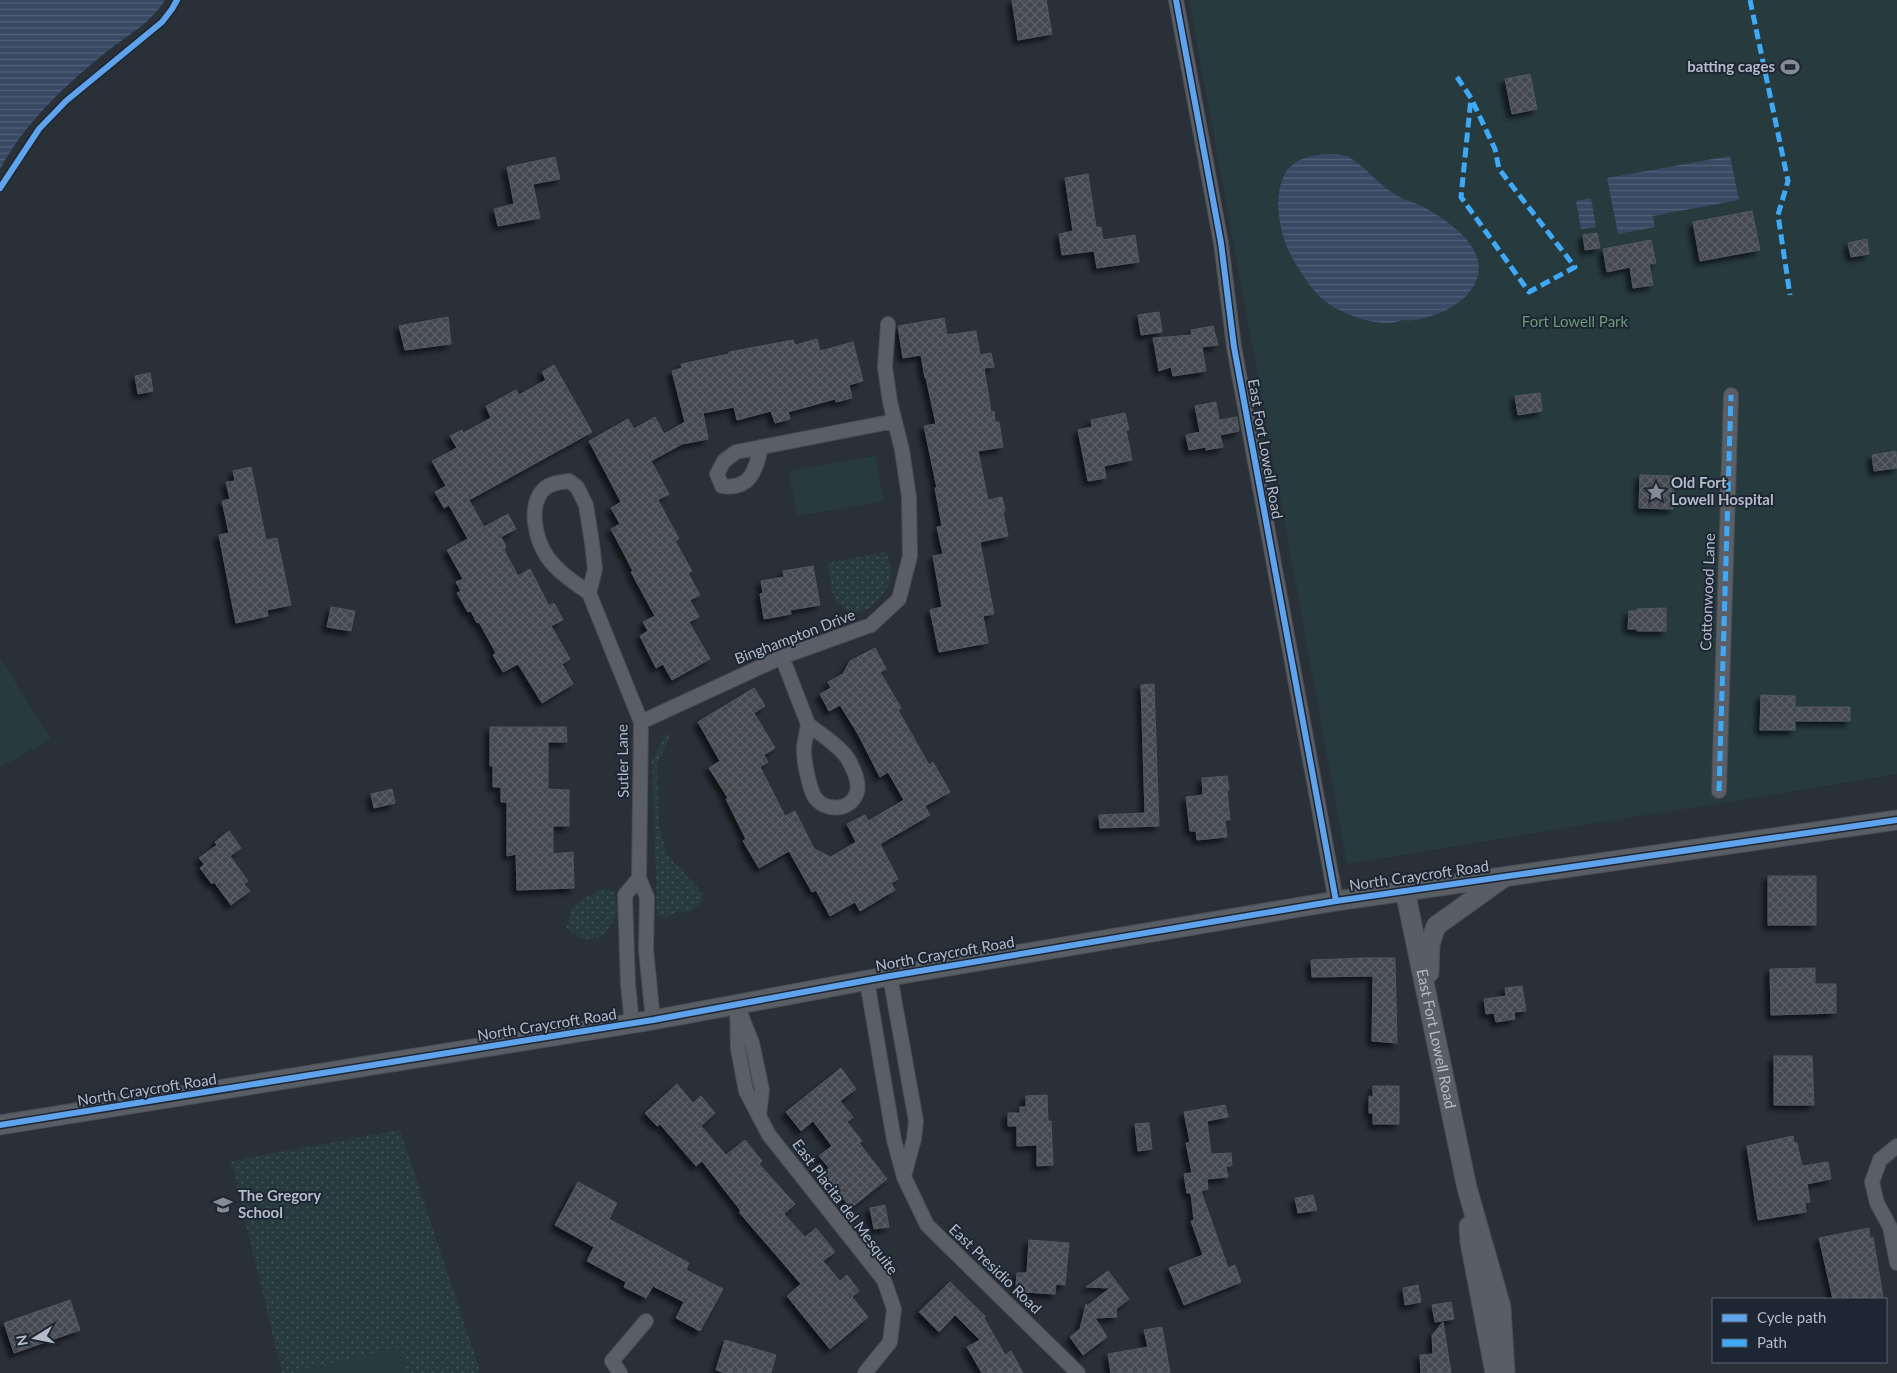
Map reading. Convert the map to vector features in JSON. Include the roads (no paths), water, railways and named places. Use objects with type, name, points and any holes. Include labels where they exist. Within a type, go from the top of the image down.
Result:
[{"type":"main road","name":"North Craycroft Road","points":[[0,1125],[632,1024],[890,976],[1336,901],[1897,820]]},
{"type":"main road","points":[[1428,1002],[1430,944],[1436,926],[1507,876]]},
{"type":"main road","name":"East Fort Lowell Road","points":[[1405,891],[1468,1188],[1501,1307],[1506,1373]]},
{"type":"main road","name":"East Fort Lowell Road","points":[[1468,1188],[1470,1242],[1495,1373]]},
{"type":"street","name":"East Fort Lowell Road","points":[[1176,0],[1221,244],[1234,347],[1336,901]]},
{"type":"street","name":"Binghampton Drive","points":[[641,722],[782,657],[871,625],[899,600],[910,556],[909,507],[903,460],[886,367],[888,324]]},
{"type":"street","name":"Cottonwood Lane","points":[[1719,790],[1731,394]]},
{"type":"street","points":[[761,447],[895,421]]},
{"type":"street","points":[[569,481],[577,488],[586,505],[594,569],[590,593],[556,567],[541,548],[535,508],[545,488],[558,482],[569,481]]},
{"type":"street","name":"Sutler Lane","points":[[590,593],[641,722],[639,878],[647,897],[646,950],[653,1020]]},
{"type":"street","points":[[782,657],[808,724],[840,750],[848,760],[858,781],[857,793],[850,802],[840,807],[830,808],[822,804],[815,797],[810,786],[804,748],[808,724]]},
{"type":"street","points":[[632,1024],[628,984],[626,895],[639,878]]},
{"type":"street","points":[[890,976],[916,1121],[914,1139],[904,1176]]},
{"type":"street","name":"East Presidio Road","points":[[866,981],[894,1140],[904,1176],[927,1225],[1078,1373]]},
{"type":"street","name":"East Placita del Mesquite","points":[[737,1005],[738,1049],[746,1091],[769,1135],[884,1280],[894,1309],[890,1342],[865,1373]]},
{"type":"street","points":[[1897,1146],[1880,1160],[1872,1182],[1877,1203],[1890,1227],[1897,1263]]},
{"type":"street","points":[[620,1373],[612,1361],[646,1321]]},
{"type":"water","points":[[0,0],[165,0],[143,25],[99,58],[44,109],[20,138],[0,169]]},
{"type":"water","points":[[1335,154],[1349,157],[1390,191],[1423,207],[1449,223],[1469,242],[1479,265],[1477,277],[1471,290],[1460,302],[1445,311],[1429,317],[1382,323],[1365,320],[1340,310],[1326,302],[1315,291],[1294,261],[1283,237],[1279,215],[1279,191],[1287,170],[1299,160],[1319,155]]},
{"type":"water","points":[[1730,156],[1739,200],[1653,216],[1655,227],[1618,234],[1607,178]]},
{"type":"water","points":[[1591,198],[1596,227],[1581,229],[1576,201]]},
{"type":"place","name":"batting cages","points":[[1790,67]]},
{"type":"place","name":"Old Fort Lowell Hospital","points":[[1656,492]]},
{"type":"place","name":"The Gregory School","points":[[223,1205]]},
{"type":"park label","name":"Fort Lowell Park","points":[[1575,322]]}]
